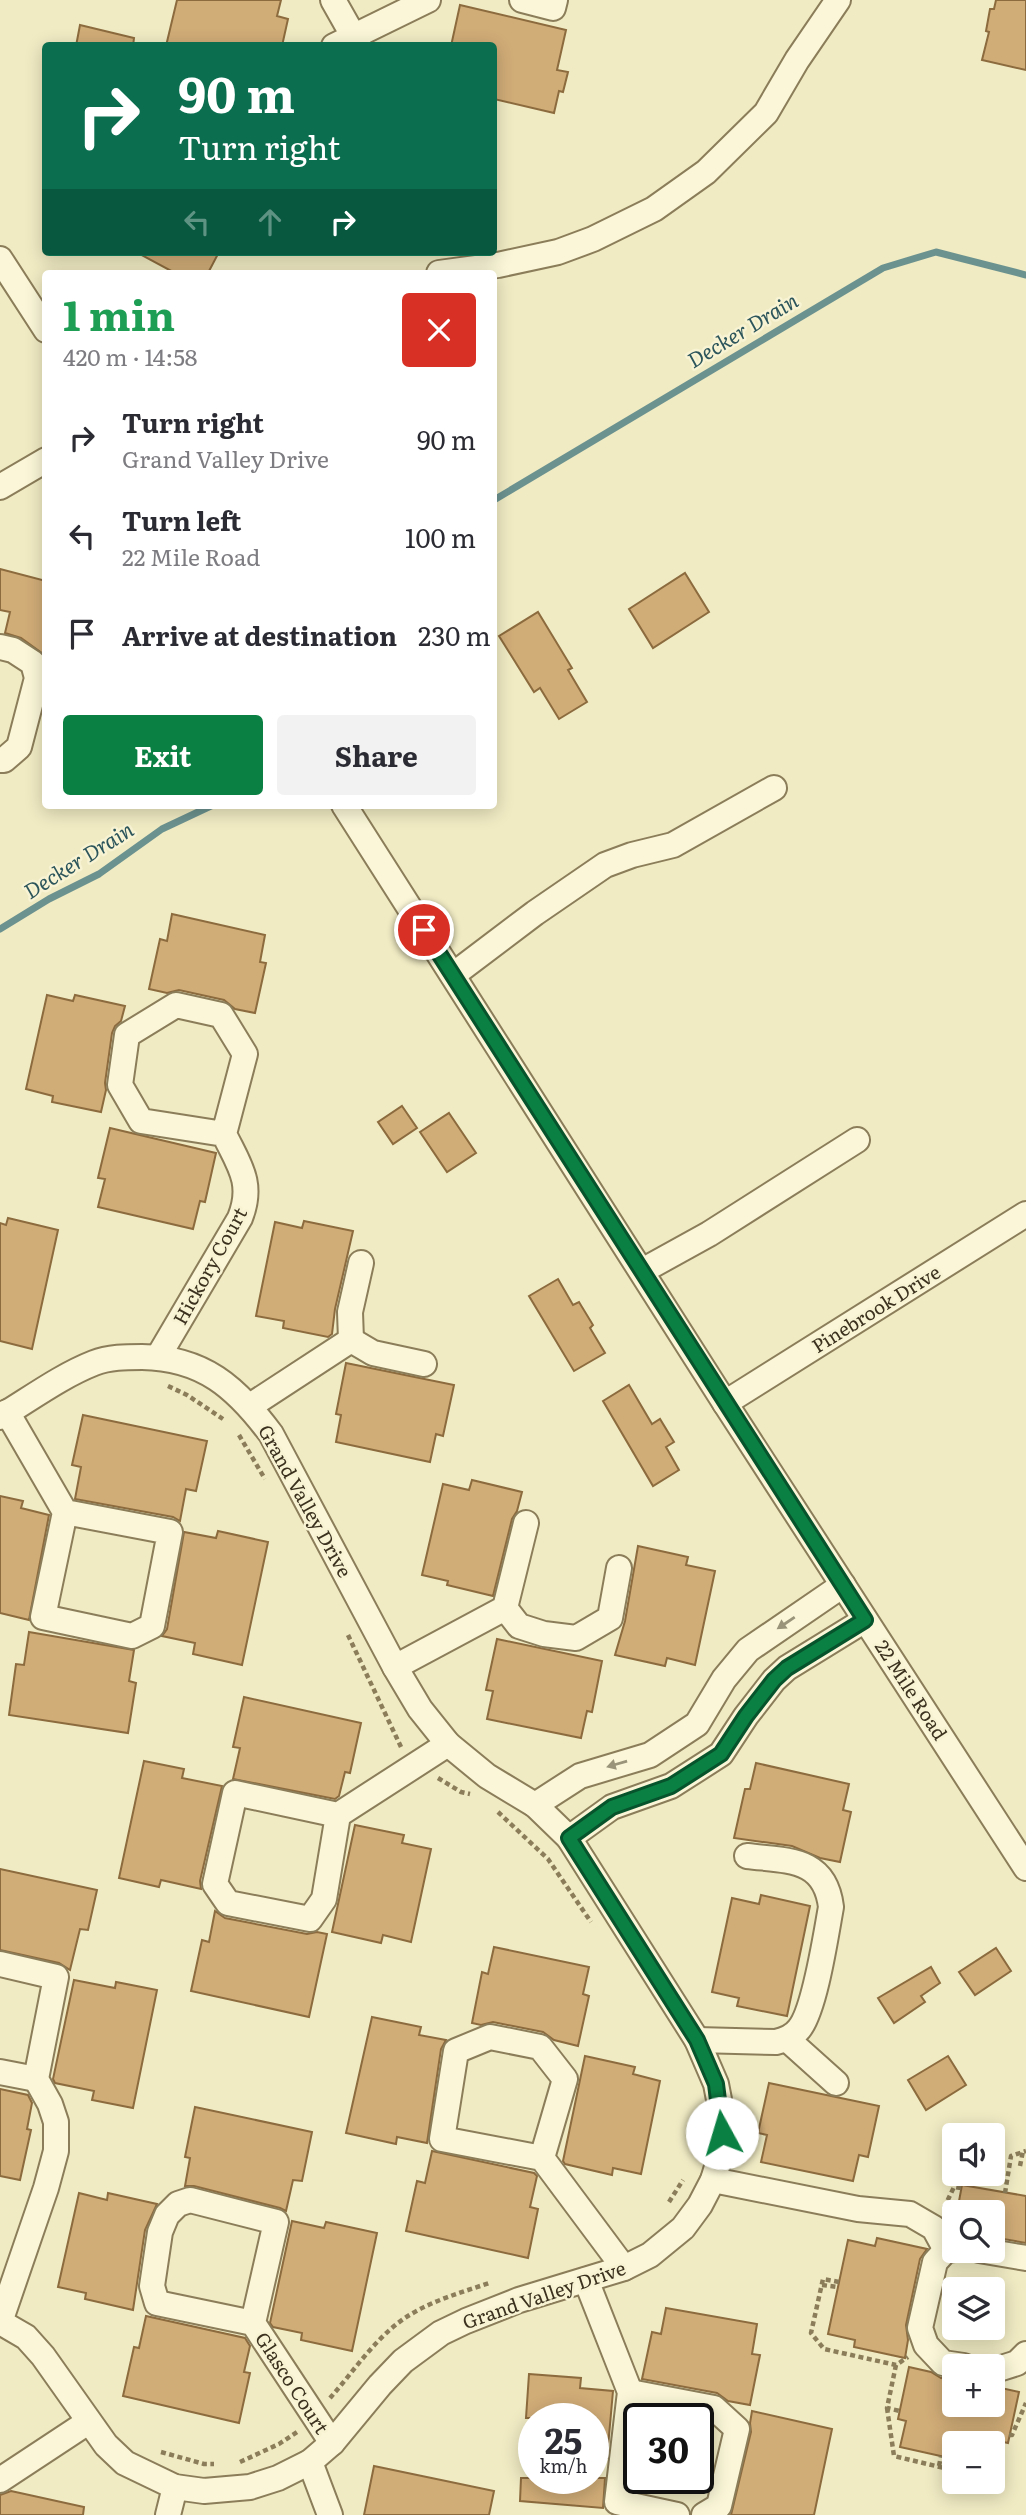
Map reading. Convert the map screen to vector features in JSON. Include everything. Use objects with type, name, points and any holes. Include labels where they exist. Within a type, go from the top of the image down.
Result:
[{"type":"street","points":[[333,0],[349,42],[428,0]]},
{"type":"street","points":[[522,0],[553,8],[555,0]]},
{"type":"street","points":[[441,266],[498,265],[558,252],[593,239],[654,209],[726,154],[766,113],[797,60],[838,0]]},
{"type":"street","points":[[0,259],[42,324]]},
{"type":"street","points":[[0,486],[42,462]]},
{"type":"street","points":[[0,647],[13,650],[33,663],[37,678],[19,747],[4,760],[0,760]]},
{"type":"street","points":[[453,975],[605,864],[673,845],[774,788]]},
{"type":"street","name":"22 Mile Road","points":[[347,809],[725,1404],[1026,1868]]},
{"type":"street","points":[[176,1005],[221,1015],[245,1054],[224,1133],[141,1121],[120,1085],[127,1035],[176,1005]]},
{"type":"street","name":"Hickory Court","points":[[158,1357],[240,1218],[246,1203],[247,1184],[224,1133]]},
{"type":"street","points":[[642,1271],[709,1234],[857,1140]]},
{"type":"street","name":"Pinebrook Drive","points":[[725,1404],[1026,1214]]},
{"type":"street","points":[[351,1340],[350,1312],[361,1263]]},
{"type":"street","points":[[351,1340],[373,1353],[424,1364]]},
{"type":"street","points":[[250,1406],[351,1340]]},
{"type":"street","name":"Grand Valley Drive","points":[[0,2322],[26,2337],[43,2356],[88,2422],[106,2445],[125,2462],[175,2487],[204,2491],[250,2487],[278,2478],[310,2462],[332,2443],[403,2361],[441,2333],[466,2320],[519,2300],[624,2268],[650,2255],[683,2228],[713,2180],[720,2157],[721,2110],[716,2084],[697,2040],[569,1838],[535,1805],[487,1776],[447,1744],[420,1709],[271,1434],[250,1406],[231,1387],[212,1374],[191,1365],[158,1357],[123,1357],[96,1363],[4,1415]]},
{"type":"street","points":[[4,1415],[65,1512],[43,1617],[132,1636],[152,1626],[170,1532],[65,1512]]},
{"type":"street","points":[[395,1667],[505,1608],[526,1523]]},
{"type":"street","points":[[505,1608],[519,1626],[544,1634],[576,1638],[610,1618],[619,1568]]},
{"type":"street","points":[[535,1805],[580,1776],[650,1755],[697,1724],[724,1679],[748,1650],[843,1585]]},
{"type":"street","points":[[569,1838],[612,1807],[671,1786],[721,1754],[746,1716],[780,1674],[865,1620]]},
{"type":"street","points":[[697,1724],[721,1754]]},
{"type":"street","points":[[338,1815],[324,1899],[310,1919],[228,1903],[215,1884],[235,1793],[338,1815],[447,1744]]},
{"type":"street","points":[[697,2040],[758,2043],[787,2039],[799,2031],[808,2014],[831,1906],[829,1889],[822,1876],[809,1867],[747,1856]]},
{"type":"street","points":[[0,1964],[57,1976],[36,2079],[50,2104],[56,2122],[56,2151],[0,2322]]},
{"type":"street","points":[[542,2158],[565,2078],[540,2047],[490,2037],[456,2051],[442,2139],[542,2158],[624,2268]]},
{"type":"street","points":[[787,2039],[836,2083]]},
{"type":"street","points":[[0,2072],[36,2079]]},
{"type":"street","points":[[713,2180],[858,2209],[909,2214],[934,2228],[942,2239]]},
{"type":"street","name":"Glasco Court","points":[[253,2323],[276,2222],[190,2200],[178,2204],[167,2215],[160,2232],[152,2286],[158,2303],[253,2323],[332,2443]]},
{"type":"street","points":[[1005,2254],[1026,2258]]},
{"type":"street","points":[[942,2256],[935,2262],[920,2328],[926,2345],[942,2361]]},
{"type":"street","points":[[586,2280],[630,2392],[617,2502],[677,2515]]},
{"type":"street","points":[[1005,2367],[1017,2363],[1026,2354]]},
{"type":"street","points":[[630,2392],[714,2408],[737,2429],[719,2506],[704,2515]]},
{"type":"street","points":[[0,2480],[88,2422]]},
{"type":"street","points":[[310,2462],[330,2515]]},
{"type":"street","points":[[168,2515],[175,2487]]},
{"type":"path","points":[[160,1384],[187,1395],[229,1424]]},
{"type":"path","points":[[236,1431],[268,1485]]},
{"type":"path","points":[[345,1630],[407,1760],[413,1766],[449,1783],[461,1792],[473,1795]]},
{"type":"path","points":[[490,1806],[548,1859],[593,1923]]},
{"type":"path","points":[[1020,2166],[1024,2150]]},
{"type":"path","points":[[1005,2193],[1011,2156],[1024,2150]]},
{"type":"path","points":[[665,2208],[685,2178]]},
{"type":"path","points":[[232,2463],[250,2458],[279,2444],[303,2427],[384,2337],[411,2314],[436,2301],[495,2281]]},
{"type":"path","points":[[839,2284],[822,2285],[811,2333],[824,2349],[896,2365]]},
{"type":"path","points":[[926,2345],[896,2365],[887,2408],[894,2456],[942,2467]]},
{"type":"path","points":[[1009,2435],[1012,2435],[1026,2403]]},
{"type":"path","points":[[887,2408],[900,2411]]},
{"type":"path","points":[[152,2447],[204,2464],[221,2465]]},
{"type":"path","points":[[939,2466],[941,2456]]},
{"type":"building","points":[[177,0],[281,0],[277,16],[288,19],[283,42],[167,42]]},
{"type":"building","points":[[996,0],[1026,0],[1026,70],[982,60],[989,32],[986,31],[990,9],[994,9]]},
{"type":"building","points":[[460,5],[566,30],[557,70],[568,72],[563,92],[559,91],[554,113],[497,100],[497,42],[452,42]]},
{"type":"building","points":[[80,25],[134,38],[134,42],[77,42]]},
{"type":"building","points":[[143,256],[217,256],[210,270],[169,270]]},
{"type":"building","points":[[0,569],[42,580],[42,653],[21,638],[5,633],[10,612],[0,610]]},
{"type":"building","points":[[685,573],[709,612],[653,648],[629,609]]},
{"type":"building","points":[[538,612],[572,668],[568,670],[587,702],[559,719],[540,688],[534,692],[499,636]]},
{"type":"building","points":[[172,914],[265,935],[260,962],[266,963],[255,1013],[235,1009],[224,1000],[179,990],[167,993],[149,989],[160,939],[167,941]]},
{"type":"building","points":[[47,995],[73,1001],[75,995],[125,1006],[121,1021],[112,1033],[101,1112],[52,1102],[53,1096],[26,1089]]},
{"type":"building","points":[[402,1106],[417,1128],[393,1144],[378,1122]]},
{"type":"building","points":[[449,1113],[476,1153],[447,1172],[420,1132]]},
{"type":"building","points":[[110,1128],[216,1153],[205,1202],[200,1201],[193,1229],[98,1207],[105,1179],[98,1178]]},
{"type":"building","points":[[8,1218],[58,1230],[32,1349],[0,1341],[0,1223],[6,1225]]},
{"type":"building","points":[[304,1221],[353,1231],[332,1334],[328,1337],[283,1328],[284,1321],[256,1316],[275,1222],[302,1228]]},
{"type":"building","points":[[558,1279],[573,1305],[579,1302],[605,1353],[574,1371],[529,1296]]},
{"type":"building","points":[[346,1363],[454,1385],[443,1436],[436,1434],[430,1462],[336,1442],[341,1415],[336,1414]]},
{"type":"building","points":[[629,1385],[652,1424],[660,1419],[674,1442],[666,1447],[679,1470],[653,1486],[603,1401]]},
{"type":"building","points":[[83,1415],[207,1441],[196,1491],[186,1489],[180,1521],[173,1517],[75,1499],[81,1467],[72,1465]]},
{"type":"building","points":[[472,1480],[522,1492],[512,1519],[493,1596],[447,1585],[448,1581],[422,1575],[443,1484],[469,1490]]},
{"type":"building","points":[[0,1496],[23,1501],[21,1508],[49,1515],[29,1620],[0,1613]]},
{"type":"building","points":[[218,1531],[268,1542],[242,1665],[193,1654],[195,1643],[162,1636],[167,1629],[184,1532],[216,1538]]},
{"type":"building","points":[[638,1546],[688,1557],[686,1565],[715,1571],[695,1665],[667,1658],[665,1666],[615,1655],[625,1621]]},
{"type":"building","points":[[29,1632],[134,1650],[129,1681],[136,1683],[128,1733],[9,1715],[16,1664],[24,1665]]},
{"type":"building","points":[[497,1639],[602,1661],[592,1712],[587,1711],[581,1738],[487,1719],[493,1691],[486,1690]]},
{"type":"building","points":[[244,1697],[361,1723],[350,1773],[345,1772],[339,1796],[335,1799],[233,1779],[240,1748],[233,1747]]},
{"type":"building","points":[[144,1761],[184,1769],[182,1778],[222,1786],[200,1881],[201,1889],[161,1880],[159,1887],[119,1878]]},
{"type":"building","points":[[756,1763],[849,1784],[843,1810],[851,1812],[840,1862],[820,1858],[792,1846],[734,1838],[745,1789],[750,1789]]},
{"type":"building","points":[[355,1825],[404,1835],[402,1843],[431,1849],[411,1942],[383,1935],[381,1943],[332,1932]]},
{"type":"building","points":[[0,1869],[97,1890],[88,1930],[80,1929],[70,1970],[59,1963],[0,1950]]},
{"type":"building","points":[[761,1895],[810,1906],[787,2016],[737,2006],[739,1998],[712,1992],[732,1898],[759,1904]]},
{"type":"building","points":[[215,1911],[225,1918],[307,1934],[327,1934],[309,2017],[191,1991],[202,1940],[209,1942]]},
{"type":"building","points":[[494,1947],[589,1967],[583,1994],[589,1996],[578,2046],[554,2040],[543,2032],[493,2022],[481,2025],[472,2023],[482,1972],[488,1974]]},
{"type":"building","points":[[996,1948],[1011,1971],[975,1995],[959,1972]]},
{"type":"building","points":[[931,1967],[940,1983],[921,1996],[925,2002],[894,2023],[878,1998]]},
{"type":"building","points":[[74,1980],[115,1988],[116,1982],[157,1990],[133,2108],[92,2100],[94,2091],[55,2083],[53,2079]]},
{"type":"building","points":[[372,2017],[421,2027],[419,2035],[446,2040],[441,2049],[427,2143],[397,2137],[396,2144],[346,2133]]},
{"type":"building","points":[[585,2056],[635,2067],[633,2074],[660,2081],[641,2174],[613,2168],[612,2175],[565,2164],[563,2161]]},
{"type":"building","points":[[948,2056],[966,2085],[926,2110],[908,2080]]},
{"type":"building","points":[[769,2083],[879,2106],[868,2157],[859,2155],[853,2181],[761,2162],[767,2135],[758,2133]]},
{"type":"building","points":[[0,2089],[28,2095],[32,2103],[27,2129],[31,2130],[20,2180],[0,2176]]},
{"type":"building","points":[[195,2107],[312,2132],[302,2181],[293,2180],[286,2211],[194,2186],[185,2186],[190,2158],[185,2157]]},
{"type":"building","points":[[432,2151],[534,2173],[537,2176],[530,2207],[538,2209],[528,2258],[406,2231],[417,2181],[425,2183]]},
{"type":"building","points":[[962,2186],[1026,2196],[1026,2243],[1005,2239],[1005,2200],[959,2200]]},
{"type":"building","points":[[79,2193],[107,2200],[108,2193],[157,2204],[145,2230],[133,2310],[85,2299],[86,2293],[58,2287]]},
{"type":"building","points":[[292,2221],[324,2228],[326,2222],[377,2233],[352,2351],[301,2340],[302,2333],[273,2327],[270,2323]]},
{"type":"building","points":[[877,2238],[927,2249],[920,2259],[906,2325],[908,2340],[905,2358],[854,2347],[855,2340],[828,2334],[848,2240],[875,2246]]},
{"type":"building","points":[[666,2308],[757,2324],[752,2354],[760,2355],[750,2405],[728,2401],[717,2393],[642,2379],[652,2332],[661,2334]]},
{"type":"building","points":[[146,2316],[245,2338],[250,2346],[244,2372],[250,2373],[239,2423],[123,2396],[134,2347],[139,2348]]},
{"type":"building","points":[[909,2367],[931,2372],[942,2378],[942,2417],[1005,2417],[1005,2389],[1019,2392],[1008,2443],[1005,2442],[1005,2431],[942,2431],[942,2456],[900,2447],[906,2421],[898,2419]]},
{"type":"building","points":[[529,2374],[581,2378],[580,2388],[613,2391],[609,2436],[609,2403],[527,2403]]},
{"type":"building","points":[[752,2411],[832,2429],[814,2515],[731,2515],[751,2432]]},
{"type":"building","points":[[374,2466],[494,2491],[489,2515],[364,2515]]},
{"type":"building","points":[[11,2491],[84,2507],[83,2515],[0,2515],[0,2495]]},
{"type":"building","points":[[520,2494],[604,2494],[603,2508],[520,2501]]},
{"type":"waterway","name":"Decker Drain","points":[[497,498],[883,268],[936,252],[1026,275]]},
{"type":"waterway","name":"Decker Drain","points":[[0,929],[49,899],[99,874],[162,829],[204,809]]},
{"type":"route","points":[[424,930],[865,1620],[787,1668],[774,1680],[721,1754],[671,1786],[612,1807],[569,1838],[697,2040],[716,2084],[722,2133]]}]
